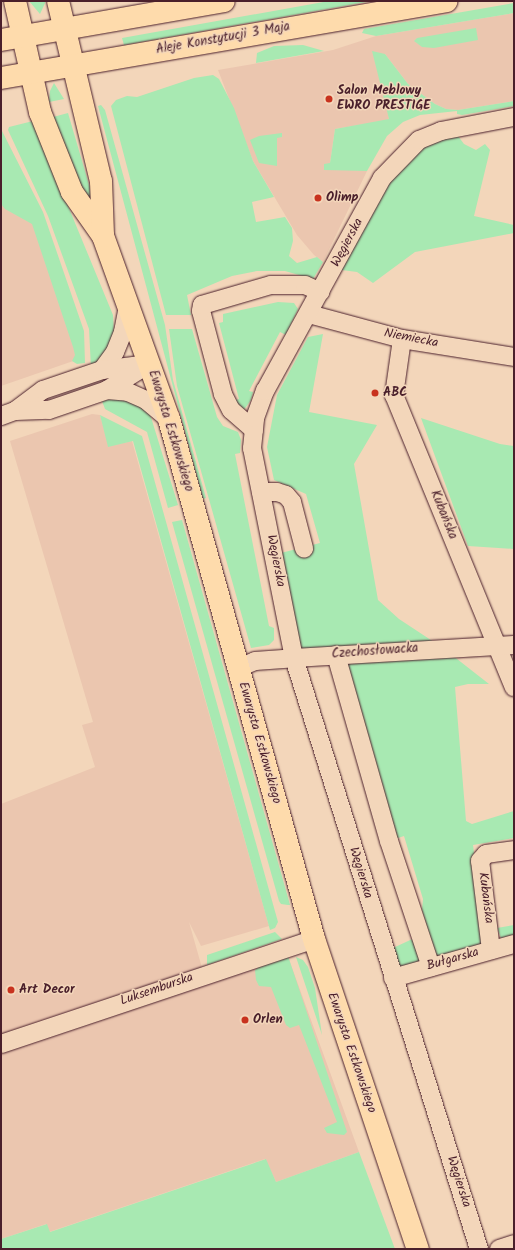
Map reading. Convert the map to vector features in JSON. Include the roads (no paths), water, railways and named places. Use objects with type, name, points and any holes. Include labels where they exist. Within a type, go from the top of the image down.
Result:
[{"type":"main road","name":"Ewarysta Estkowskiego","points":[[15,1],[40,112],[72,192],[103,236],[169,419],[314,939],[418,1249]]},
{"type":"main road","name":"Ewarysta Estkowskiego","points":[[58,1],[101,181],[103,236]]},
{"type":"main road","points":[[1,40],[224,1]]},
{"type":"main road","name":"Aleje Konstytucji 3 Maja","points":[[1,78],[446,1]]},
{"type":"street","name":"Węgierska","points":[[479,1249],[294,658],[252,448],[255,418],[265,391],[309,314],[382,178],[403,154],[419,140],[441,131],[514,117]]},
{"type":"street","points":[[254,430],[230,410],[223,394],[201,311],[202,305],[271,285],[298,284],[321,292]]},
{"type":"street","points":[[102,370],[115,352],[123,332],[128,306]]},
{"type":"street","name":"Niemiecka","points":[[309,314],[402,339],[514,357]]},
{"type":"street","name":"Kubańska","points":[[402,339],[394,395],[505,646],[514,687]]},
{"type":"street","points":[[8,414],[43,390],[102,370],[149,364]]},
{"type":"street","points":[[8,414],[49,410],[107,390],[149,364]]},
{"type":"street","points":[[107,390],[128,392],[146,400],[169,419]]},
{"type":"street","points":[[261,492],[277,492],[286,495],[292,502],[304,548]]},
{"type":"street","name":"Czechosłowacka","points":[[238,668],[255,661],[390,651],[505,646]]},
{"type":"street","points":[[336,655],[389,841],[431,967]]},
{"type":"street","name":"Kubańska","points":[[491,950],[480,862],[486,854],[514,850]]},
{"type":"street","name":"Luksemburska","points":[[1,1044],[314,939]]},
{"type":"street","name":"Bułgarska","points":[[393,978],[514,944]]},
{"type":"street","points":[[499,1249],[514,1244]]},
{"type":"place","name":"Salon Meblowy EWRO PRESTIGE","points":[[329,99]]},
{"type":"place","name":"Olimp","points":[[318,198]]},
{"type":"place","name":"ABC","points":[[375,393]]},
{"type":"place","name":"Art Decor","points":[[11,990]]},
{"type":"place","name":"Orlen","points":[[245,1020]]}]
